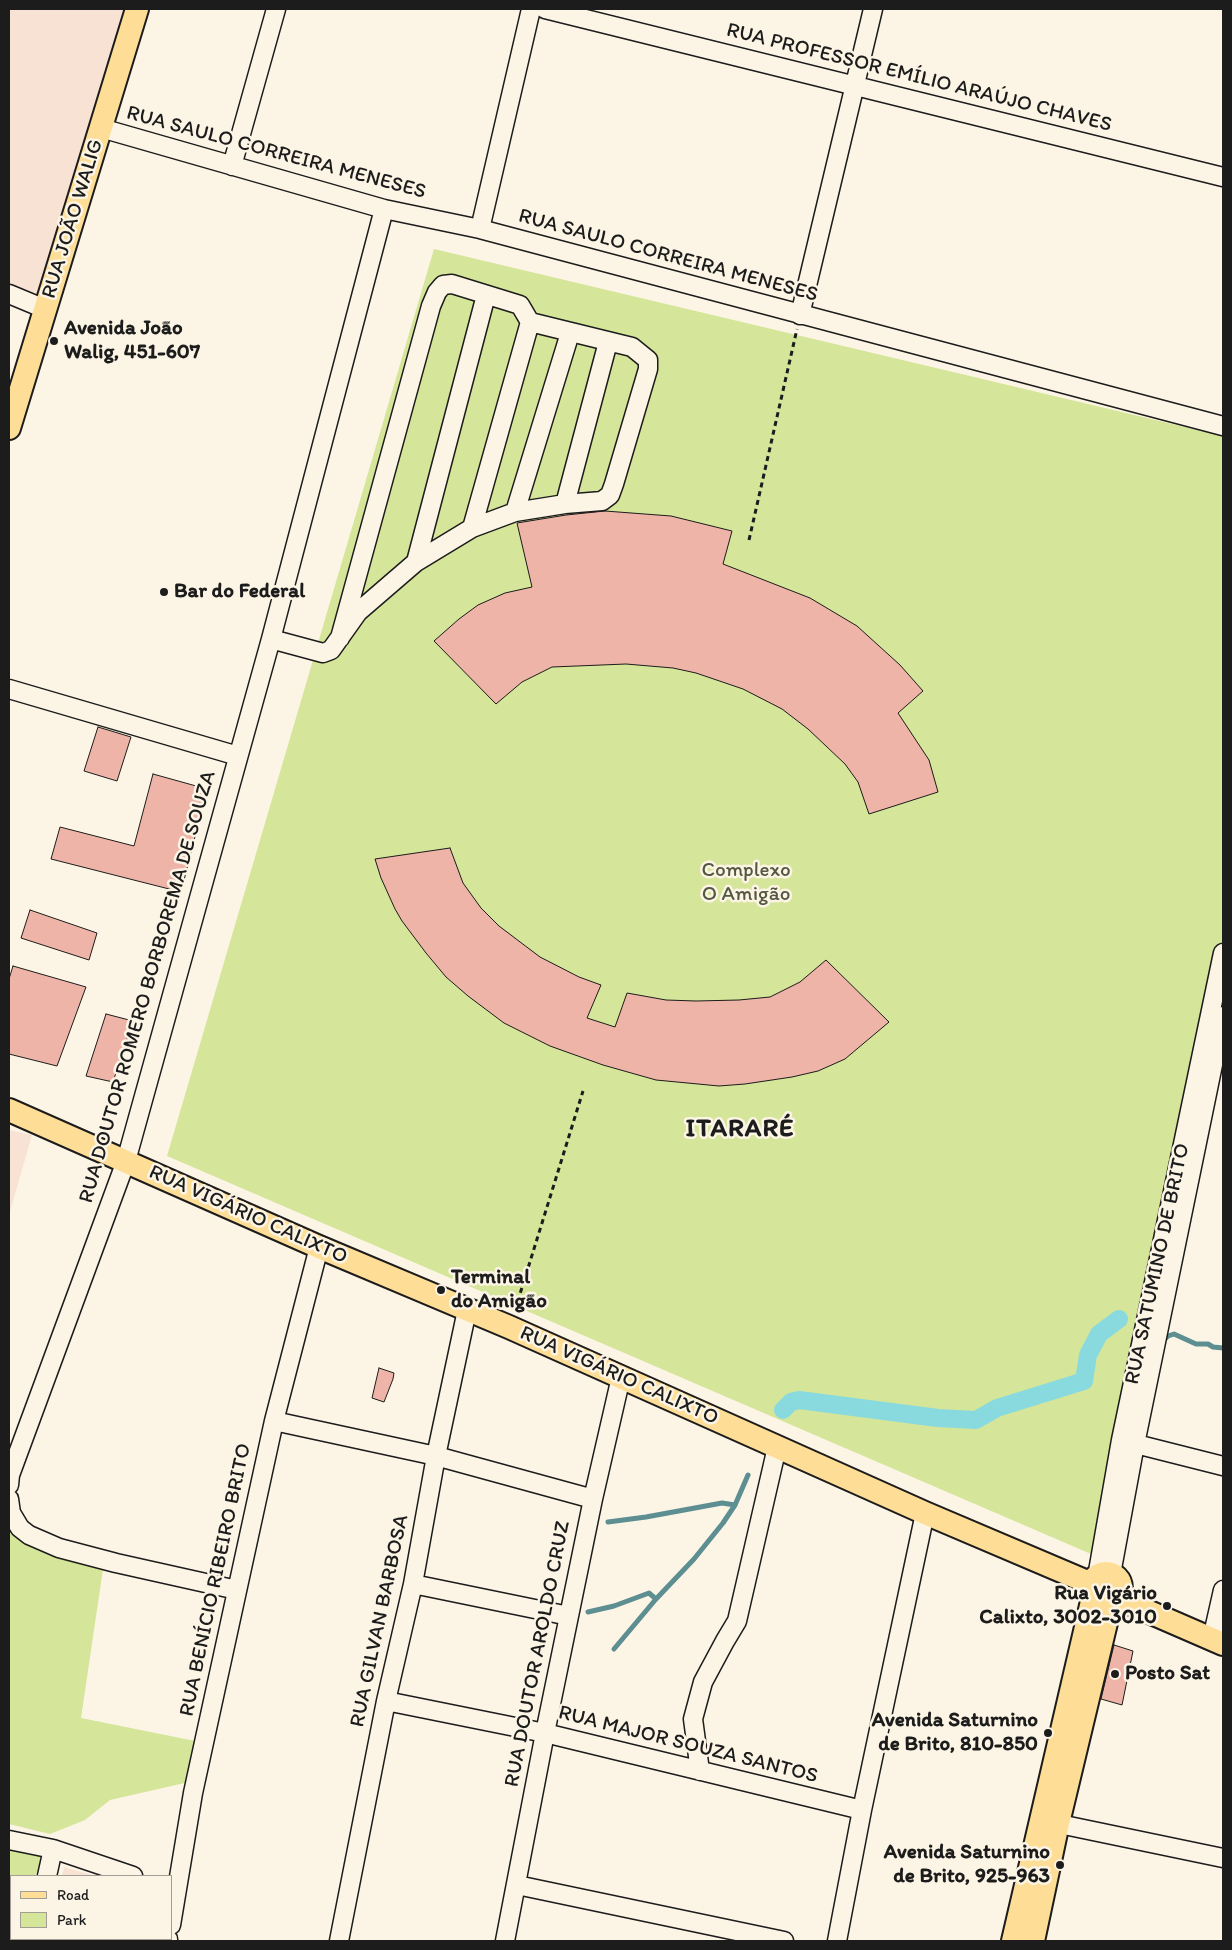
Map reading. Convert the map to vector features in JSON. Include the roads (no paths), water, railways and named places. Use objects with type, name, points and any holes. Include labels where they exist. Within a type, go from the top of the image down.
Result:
[{"type":"main road","name":"RUA JOÃO WALIG","points":[[9,428],[137,9]]},
{"type":"main road","name":"RUA VIGÁRIO CALIXTO","points":[[9,1110],[319,1247],[510,1327],[925,1513],[1104,1589],[1218,1642]]},
{"type":"main road","name":"RUA SATUMINO DE BRITO","points":[[1013,1941],[1050,1822],[1104,1589]]},
{"type":"main road","name":"RUA SATUMINO DE BRITO","points":[[1032,1941],[1050,1822]]},
{"type":"street","points":[[232,166],[276,9]]},
{"type":"street","points":[[480,229],[531,9]]},
{"type":"street","name":"RUA PROFESSOR EMÍLIO ARAÚJO CHAVES","points":[[545,9],[1223,177]]},
{"type":"street","points":[[800,315],[873,9]]},
{"type":"street","name":"RUA SAULO CORREIRA MENESES","points":[[101,128],[384,208],[480,229],[1223,426]]},
{"type":"street","name":"RUA DOUTOR ROMERO BORBOREMA DE SOUZA","points":[[9,1485],[10,1475],[126,1161],[271,639],[384,208]]},
{"type":"street","points":[[271,639],[323,653],[331,650],[340,638],[358,612],[416,562],[472,528],[515,512],[602,500],[610,495],[648,369],[648,360],[632,347],[530,322],[520,305],[452,284],[443,285],[437,292],[432,306],[340,638]]},
{"type":"street","points":[[9,294],[45,309]]},
{"type":"street","points":[[416,562],[486,294]]},
{"type":"street","points":[[472,528],[530,322]]},
{"type":"street","points":[[515,512],[570,333]]},
{"type":"street","points":[[565,504],[608,342]]},
{"type":"street","points":[[9,689],[238,756]]},
{"type":"street","name":"RUA SATUMINO DE BRITO","points":[[1104,1589],[1128,1442],[1223,953]]},
{"type":"street","name":"RUA SATUMINO DE BRITO","points":[[1128,1442],[1223,1016]]},
{"type":"street","name":"RUA BENÍCIO RIBEIRO BRITO","points":[[172,1913],[174,1890],[193,1793],[274,1421],[319,1247]]},
{"type":"street","name":"RUA GILVAN BARBOSA","points":[[339,1941],[386,1701],[413,1584],[436,1456],[467,1310]]},
{"type":"street","name":"RUA DOUTOR AROLDO CRUZ","points":[[505,1941],[593,1499],[621,1377]]},
{"type":"street","points":[[274,1421],[436,1456],[593,1499]]},
{"type":"street","points":[[1128,1442],[1223,1466]]},
{"type":"street","points":[[700,1771],[693,1719],[703,1682],[725,1640],[737,1622],[778,1447]]},
{"type":"street","points":[[9,1499],[11,1513],[20,1528],[29,1535],[59,1548],[116,1563],[237,1590]]},
{"type":"street","points":[[837,1941],[862,1810],[925,1513]]},
{"type":"street","points":[[413,1584],[569,1616]]},
{"type":"street","points":[[1218,1642],[1223,1590]]},
{"type":"street","name":"RUA MAJOR SOUZA SANTOS","points":[[386,1701],[545,1733],[862,1810]]},
{"type":"street","points":[[1050,1822],[1223,1858]]},
{"type":"street","points":[[9,1840],[53,1850],[130,1875]]},
{"type":"street","points":[[47,1875],[53,1850]]},
{"type":"street","points":[[517,1886],[784,1941]]},
{"type":"waterway","points":[[783,1410],[791,1402],[799,1400],[938,1418],[976,1420],[997,1408],[1084,1381],[1088,1355],[1099,1334],[1119,1319]]},
{"type":"waterway","points":[[1161,1343],[1168,1336],[1174,1334],[1196,1344],[1208,1344],[1213,1347],[1223,1348]]},
{"type":"waterway","points":[[614,1649],[656,1599],[694,1559],[723,1523],[735,1505],[748,1475]]},
{"type":"waterway","points":[[608,1522],[722,1503],[735,1505]]},
{"type":"waterway","points":[[588,1612],[614,1606],[649,1593],[656,1599]]},
{"type":"place","name":"Avenida João Walig, 451-607","points":[[54,341]]},
{"type":"place","name":"Bar do Federal","points":[[164,592]]},
{"type":"place","name":"Terminal do Amigão","points":[[441,1290]]},
{"type":"place","name":"Rua Vigário Calixto, 3002-3010","points":[[1167,1606]]},
{"type":"place","name":"Posto Sat","points":[[1115,1674]]},
{"type":"place","name":"Avenida Saturnino de Brito, 810-850","points":[[1048,1733]]},
{"type":"place","name":"Avenida Saturnino de Brito, 925-963","points":[[1060,1865]]},
{"type":"district","name":"ITARARÉ","points":[[740,1129]]},
{"type":"park label","name":"Complexo O Amigão","points":[[746,883]]}]
